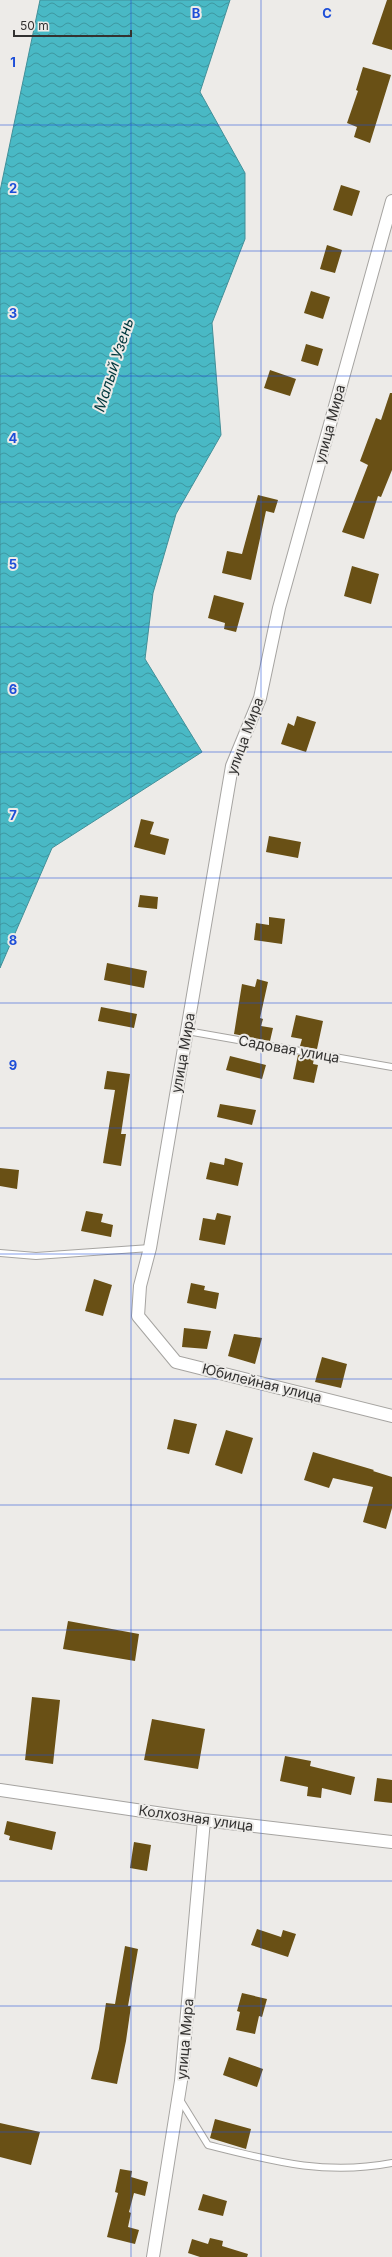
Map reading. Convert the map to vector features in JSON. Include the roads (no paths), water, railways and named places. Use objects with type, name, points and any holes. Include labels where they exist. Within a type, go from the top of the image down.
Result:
[{"type":"street","name":"улица Мира","points":[[147,1326],[138,1316],[140,1286],[150,1248],[232,766],[260,698],[279,608],[392,200]]},
{"type":"street","name":"Юбилейная улица","points":[[147,1326],[176,1362],[392,1416]]},
{"type":"street","name":"Колхозная улица","points":[[0,1790],[204,1820],[392,1842]]},
{"type":"street","name":"улица Мира","points":[[153,2257],[178,2098],[204,1820]]},
{"type":"lane","name":"Садовая улица","points":[[187,1031],[392,1067]]},
{"type":"lane","points":[[0,1253],[36,1256],[150,1248]]},
{"type":"lane","points":[[178,2098],[208,2145],[303,2167],[366,2168],[392,2162]]},
{"type":"water","name":"Малый Узень","points":[[40,0],[230,0],[200,92],[245,173],[245,239],[212,323],[221,435],[176,514],[153,593],[145,659],[202,752],[52,848],[0,968],[0,191]]}]
